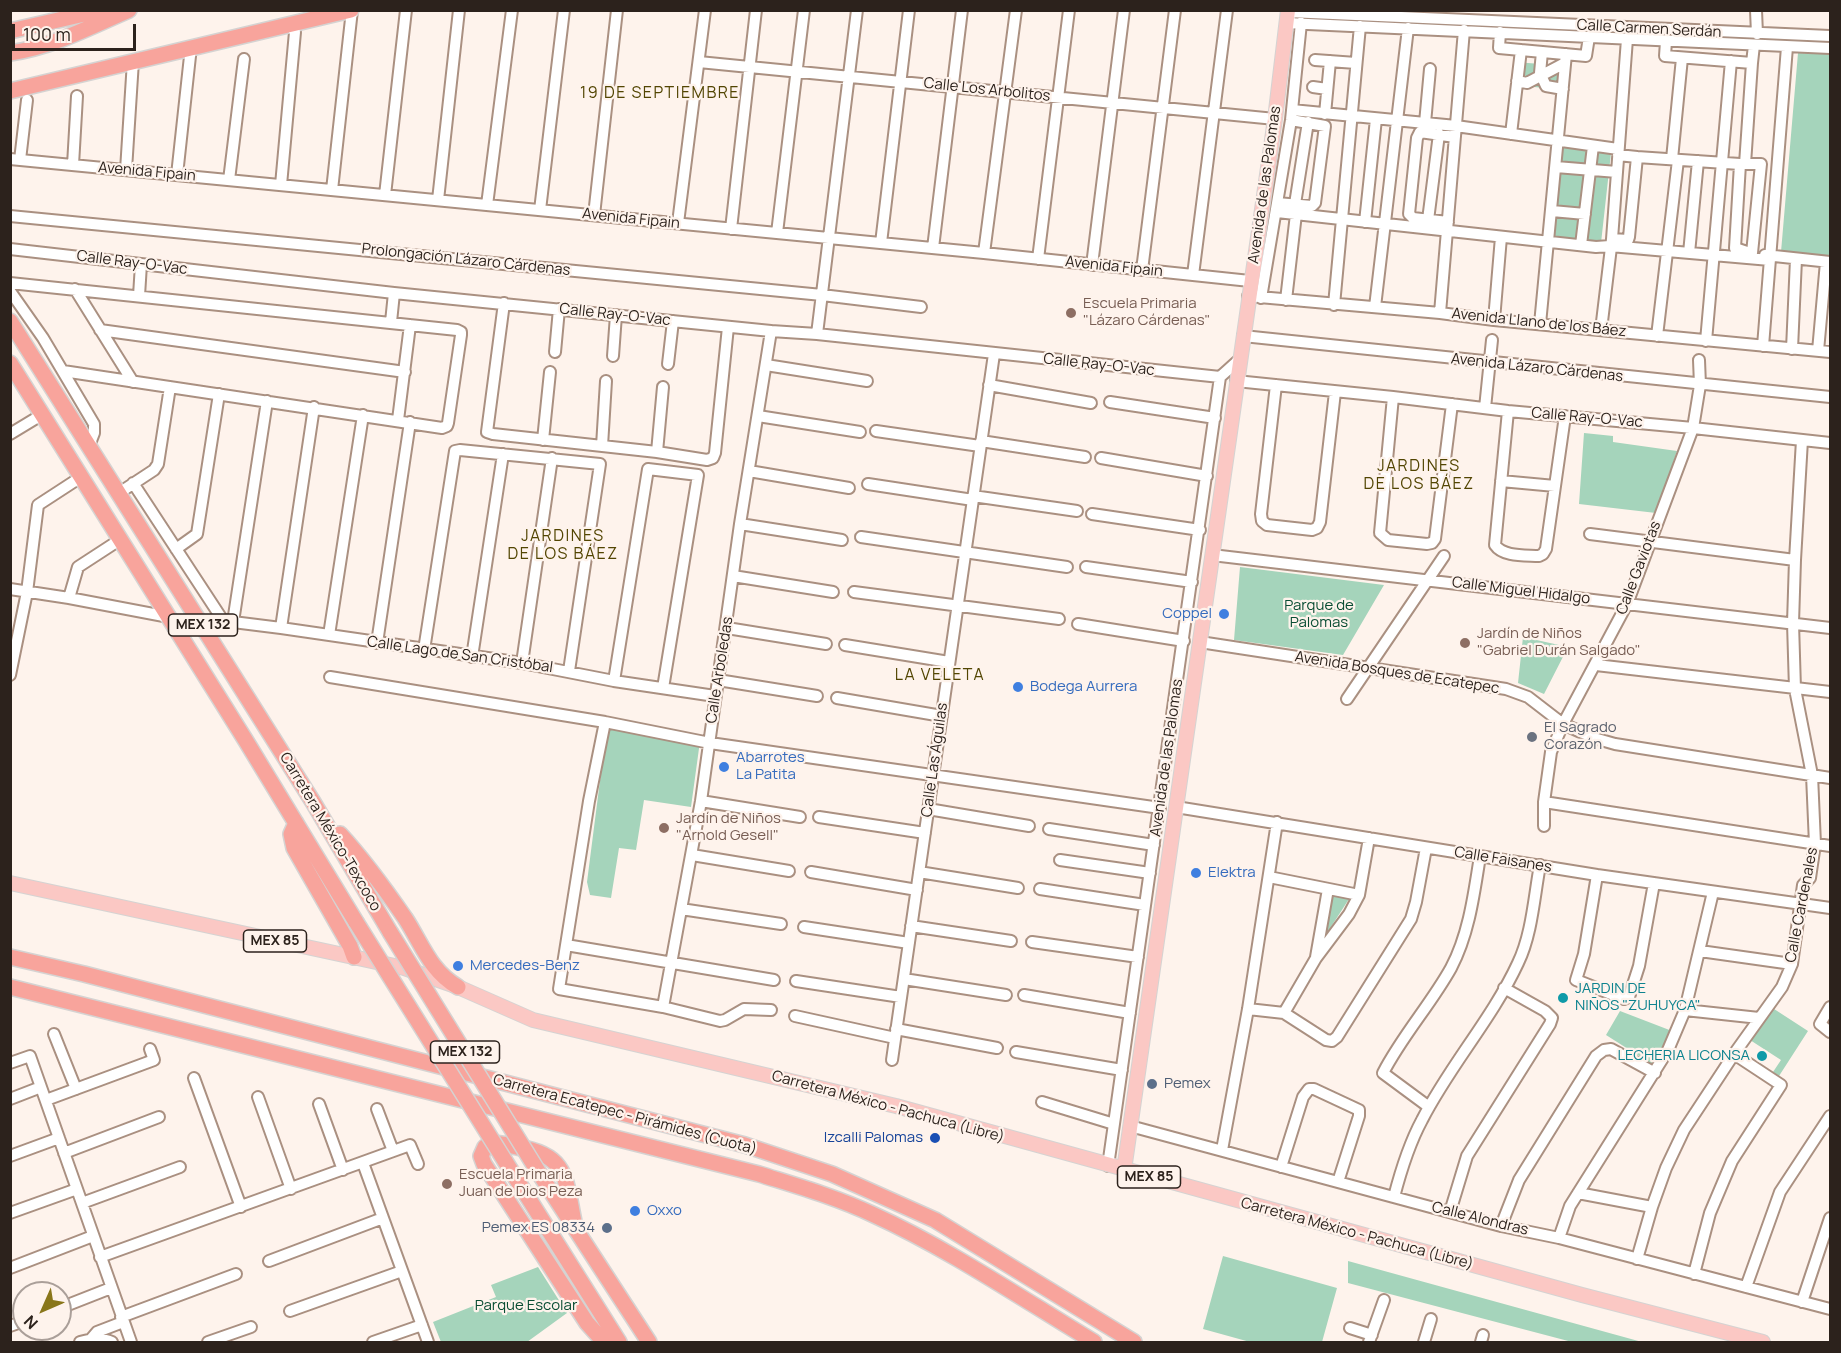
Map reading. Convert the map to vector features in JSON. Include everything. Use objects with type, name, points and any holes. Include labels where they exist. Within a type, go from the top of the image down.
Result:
[{"type":"highway","points":[[10,31],[102,10]]},
{"type":"highway","points":[[10,53],[51,44],[129,10]]},
{"type":"highway","points":[[289,24],[307,10]]},
{"type":"highway","points":[[10,91],[351,10]]},
{"type":"highway","points":[[10,99],[37,91],[51,82]]},
{"type":"highway","name":"Carretera México-Texcoco","points":[[10,321],[319,812],[390,932],[540,1173],[649,1342]]},
{"type":"highway","name":"Carretera México-Texcoco","points":[[12,369],[43,414],[170,617],[356,922],[619,1342]]},
{"type":"highway","points":[[319,812],[366,866],[405,918],[432,965],[444,978],[458,987]]},
{"type":"highway","points":[[296,823],[291,834],[298,857],[350,946],[354,957]]},
{"type":"highway","name":"Carretera Ecatepec - Pirámides (Cuota)","points":[[10,957],[84,974],[746,1145],[832,1174],[935,1220],[1134,1342]]},
{"type":"highway","name":"Carretera Ecatepec - Pirámides (Cuota)","points":[[10,987],[759,1174],[809,1190],[870,1213],[897,1226],[1094,1342]]},
{"type":"highway","points":[[575,1226],[564,1177],[551,1158],[533,1149],[494,1143],[485,1147],[481,1156],[484,1164],[587,1323],[604,1342]]},
{"type":"main road","name":"Avenida de las Palomas","points":[[1124,1170],[1236,381],[1243,336],[1255,297],[1250,281],[1291,17]]},
{"type":"main road","name":"Carretera México - Pachuca (Libre)","points":[[10,883],[404,968],[458,987],[533,1020],[896,1106],[1581,1295],[1763,1342]]},
{"type":"street","points":[[332,190],[351,10]]},
{"type":"street","points":[[386,195],[406,10]]},
{"type":"street","points":[[438,200],[459,10]]},
{"type":"street","points":[[488,205],[512,10]]},
{"type":"street","points":[[540,210],[564,10]]},
{"type":"street","points":[[594,215],[617,10]]},
{"type":"street","points":[[678,224],[705,10]]},
{"type":"street","points":[[731,229],[756,10]]},
{"type":"street","points":[[777,233],[804,10]]},
{"type":"street","points":[[817,334],[857,10]]},
{"type":"street","points":[[881,243],[909,10]]},
{"type":"street","points":[[933,248],[962,10]]},
{"type":"street","points":[[984,253],[1016,10]]},
{"type":"street","points":[[1038,259],[1069,10]]},
{"type":"street","points":[[1092,265],[1124,10]]},
{"type":"street","points":[[1142,270],[1175,10]]},
{"type":"street","points":[[1193,275],[1227,10]]},
{"type":"street","points":[[1756,10],[1757,34]]},
{"type":"street","name":"Calle Carmen Serdán","points":[[1291,17],[1830,36]]},
{"type":"street","name":"Calle Carmen Serdán","points":[[1291,17],[1464,30]]},
{"type":"street","name":"Avenida de las Palomas","points":[[1255,297],[1277,207],[1292,115],[1291,17]]},
{"type":"street","points":[[281,185],[295,32],[289,24]]},
{"type":"street","points":[[1334,305],[1360,26]]},
{"type":"street","name":"Calle Carmen Serdán","points":[[1360,26],[1464,30]]},
{"type":"street","name":"Calle Carmen Serdán","points":[[1360,26],[1830,48]]},
{"type":"street","points":[[1375,307],[1408,28]]},
{"type":"street","points":[[1440,313],[1464,30]]},
{"type":"street","points":[[1500,32],[1499,48],[1542,52],[1565,58],[1586,56],[1589,37]]},
{"type":"street","points":[[1601,330],[1611,243],[1627,39]]},
{"type":"street","points":[[1666,41],[1665,57],[1752,63]]},
{"type":"street","points":[[1754,45],[1734,249],[1771,258]]},
{"type":"street","points":[[177,175],[191,47]]},
{"type":"street","points":[[1763,346],[1787,47]]},
{"type":"street","points":[[1511,134],[1521,50]]},
{"type":"street","points":[[1542,52],[1541,76],[1546,86],[1563,88]]},
{"type":"street","points":[[1517,81],[1527,83],[1541,76],[1565,58]]},
{"type":"street","points":[[1540,324],[1565,58]]},
{"type":"street","points":[[1657,336],[1668,251],[1682,58]]},
{"type":"street","points":[[229,180],[244,59]]},
{"type":"street","points":[[1315,60],[1356,63]]},
{"type":"street","points":[[126,170],[133,61]]},
{"type":"street","points":[[1286,300],[1295,209],[1317,118],[1328,89],[1330,61]]},
{"type":"street","points":[[1706,341],[1731,61]]},
{"type":"street","name":"Calle Los Arbolitos","points":[[699,62],[1275,119]]},
{"type":"street","points":[[1413,223],[1409,214],[1416,138],[1422,126],[1431,69]]},
{"type":"street","points":[[1313,87],[1328,89]]},
{"type":"street","points":[[73,165],[77,96]]},
{"type":"street","points":[[15,159],[27,100]]},
{"type":"street","points":[[1292,115],[1317,118],[1351,116],[1455,131],[1511,134],[1593,146],[1637,157],[1761,164],[1752,253]]},
{"type":"street","points":[[1295,209],[1312,206],[1315,203],[1325,128],[1317,118]]},
{"type":"street","points":[[1365,222],[1376,119]]},
{"type":"street","points":[[1422,126],[1439,134],[1455,131]]},
{"type":"street","points":[[1428,220],[1439,134]]},
{"type":"street","points":[[1581,245],[1593,146]]},
{"type":"street","points":[[1277,207],[1342,219],[1386,224],[1413,223],[1501,237],[1581,245],[1611,243],[1628,240],[1629,237],[1637,157]]},
{"type":"street","name":"Avenida Fipain","points":[[15,159],[1250,281]]},
{"type":"street","points":[[1689,253],[1698,161]]},
{"type":"street","points":[[1556,167],[1617,172]]},
{"type":"street","points":[[1552,211],[1585,214]]},
{"type":"street","name":"Prolongación Lázaro Cárdenas","points":[[10,216],[822,295],[921,307]]},
{"type":"street","points":[[1413,223],[1428,220],[1447,227]]},
{"type":"street","points":[[1494,320],[1501,237]]},
{"type":"street","points":[[1611,243],[1689,253],[1828,262],[1825,324],[1818,351]]},
{"type":"street","name":"Calle Ray-O-Vac","points":[[10,249],[394,293],[817,334],[1220,377]]},
{"type":"street","points":[[1792,349],[1796,259]]},
{"type":"street","points":[[139,297],[141,264]]},
{"type":"street","points":[[10,284],[391,322],[461,332],[447,426],[442,428],[63,371]]},
{"type":"street","points":[[75,289],[133,382]]},
{"type":"street","points":[[10,291],[63,371],[94,424],[94,433],[89,446]]},
{"type":"street","points":[[391,322],[394,293]]},
{"type":"street","name":"Avenida Llano de los Báez","points":[[1255,297],[1830,352]]},
{"type":"street","points":[[504,303],[487,432],[707,460],[713,458],[715,453],[728,327]]},
{"type":"street","points":[[555,352],[559,309]]},
{"type":"street","points":[[613,356],[616,315]]},
{"type":"street","points":[[669,364],[673,321]]},
{"type":"street","points":[[398,420],[411,325]]},
{"type":"street","points":[[100,330],[405,372]]},
{"type":"street","name":"Calle Arboledas","points":[[663,1007],[668,962],[681,909],[701,801],[740,524],[771,331]]},
{"type":"street","name":"Avenida Lázaro Cárdenas","points":[[1243,336],[1830,397]]},
{"type":"street","points":[[1485,408],[1492,340]]},
{"type":"street","name":"Calle Las Águilas","points":[[892,1060],[956,604],[994,354]]},
{"type":"street","points":[[1220,377],[1240,358]]},
{"type":"street","name":"Calle Gaviotas","points":[[1544,826],[1544,802],[1551,752],[1563,724],[1627,604],[1693,428],[1700,385],[1700,360]]},
{"type":"street","points":[[766,365],[867,381]]},
{"type":"street","points":[[543,440],[550,372]]},
{"type":"street","name":"Avenida de las Palomas","points":[[1108,1166],[1220,377]]},
{"type":"street","points":[[602,446],[606,381]]},
{"type":"street","name":"Calle Ray-O-Vac","points":[[1236,381],[1830,443]]},
{"type":"street","points":[[989,385],[1091,403]]},
{"type":"street","points":[[1276,385],[1261,514],[1262,521],[1267,525],[1312,530],[1317,528],[1320,522],[1335,392]]},
{"type":"street","points":[[119,493],[154,470],[158,464],[170,387]]},
{"type":"street","points":[[657,452],[663,387]]},
{"type":"street","points":[[176,549],[197,534],[219,394]]},
{"type":"street","points":[[1393,397],[1380,533],[1388,540],[1427,544],[1436,539],[1452,404]]},
{"type":"street","points":[[229,622],[267,401]]},
{"type":"street","points":[[1110,402],[1215,418]]},
{"type":"street","points":[[281,628],[314,407]]},
{"type":"street","points":[[1508,411],[1495,545],[1498,551],[1504,553],[1539,556],[1544,554],[1565,416]]},
{"type":"street","points":[[10,434],[43,414]]},
{"type":"street","points":[[329,635],[363,415]]},
{"type":"street","points":[[758,416],[860,432]]},
{"type":"street","points":[[377,643],[410,422]]},
{"type":"street","points":[[876,430],[1084,457]]},
{"type":"street","name":"Calle Cardenales","points":[[1637,1259],[1666,1168],[1684,1130],[1782,987],[1792,964],[1800,903],[1815,844],[1812,775],[1795,689],[1793,623],[1802,440]]},
{"type":"street","points":[[424,650],[455,451],[600,464],[569,671]]},
{"type":"street","points":[[472,657],[503,454]]},
{"type":"street","points":[[522,663],[552,458]]},
{"type":"street","points":[[1101,458],[1207,476]]},
{"type":"street","points":[[614,681],[648,469],[698,475],[663,688]]},
{"type":"street","points":[[748,471],[849,488]]},
{"type":"street","points":[[10,675],[27,592],[38,505],[81,477]]},
{"type":"street","points":[[1501,481],[1555,486]]},
{"type":"street","points":[[134,483],[186,564],[229,622]]},
{"type":"street","points":[[868,484],[1077,511]]},
{"type":"street","points":[[1092,514],[1200,530]]},
{"type":"street","points":[[740,524],[842,540]]},
{"type":"street","points":[[151,543],[165,532]]},
{"type":"street","points":[[1590,534],[1795,560]]},
{"type":"street","points":[[861,537],[1067,567]]},
{"type":"street","points":[[69,598],[78,567],[121,539]]},
{"type":"street","name":"Calle Miguel Hidalgo","points":[[1212,555],[1830,628]]},
{"type":"street","points":[[1347,699],[1444,556]]},
{"type":"street","points":[[176,583],[186,564]]},
{"type":"street","points":[[1086,567],[1192,582]]},
{"type":"street","points":[[734,576],[833,592]]},
{"type":"street","points":[[10,590],[69,598],[170,617]]},
{"type":"street","points":[[854,592],[1059,619]]},
{"type":"street","points":[[10,615],[22,618]]},
{"type":"street","name":"Calle Lago de San Cristóbal","points":[[203,626],[229,622],[281,628],[522,663],[614,681],[715,696]]},
{"type":"street","points":[[1078,624],[1184,640]]},
{"type":"street","points":[[727,628],[826,644]]},
{"type":"street","name":"Avenida Bosques de Ecatepec","points":[[1200,642],[1506,689],[1528,697],[1563,724],[1594,738],[1615,744],[1830,778]]},
{"type":"street","points":[[845,645],[949,662]]},
{"type":"street","points":[[1596,664],[1830,692]]},
{"type":"street","points":[[330,677],[605,722],[710,743],[1160,808]]},
{"type":"street","points":[[718,680],[817,696]]},
{"type":"street","points":[[837,698],[942,716]]},
{"type":"street","points":[[605,722],[589,801],[559,989],[663,1007],[720,1021],[744,1010],[771,1010]]},
{"type":"street","points":[[701,801],[800,817]]},
{"type":"street","points":[[1544,802],[1830,846]]},
{"type":"street","name":"Calle Faisanes","points":[[1176,807],[1654,884],[1830,908]]},
{"type":"street","points":[[928,809],[1029,826]]},
{"type":"street","points":[[819,817],[925,833]]},
{"type":"street","points":[[1222,1150],[1248,1009],[1278,822]]},
{"type":"street","points":[[1049,829],[1154,845]]},
{"type":"street","points":[[1284,1013],[1316,958],[1349,914],[1359,895],[1369,838]]},
{"type":"street","points":[[1248,1009],[1284,1013],[1326,1040],[1332,1041],[1337,1037],[1411,919],[1426,848]]},
{"type":"street","points":[[692,855],[789,871]]},
{"type":"street","points":[[1429,1107],[1383,1073],[1451,967],[1463,939],[1469,917],[1480,856]]},
{"type":"street","points":[[1060,860],[1150,873]]},
{"type":"street","points":[[1394,1197],[1411,1143],[1429,1107],[1518,962],[1526,940],[1540,865]]},
{"type":"street","points":[[811,872],[917,890]]},
{"type":"street","points":[[919,872],[1018,888]]},
{"type":"street","points":[[1598,875],[1584,954],[1576,980],[1624,999],[1629,997],[1639,966],[1654,884]]},
{"type":"street","points":[[1269,877],[1359,895]]},
{"type":"street","points":[[1040,889],[1145,905]]},
{"type":"street","points":[[1316,958],[1328,889]]},
{"type":"street","points":[[1559,1238],[1570,1206],[1668,1050],[1685,1010],[1713,892]]},
{"type":"street","points":[[681,909],[781,924]]},
{"type":"street","points":[[911,926],[1011,941]]},
{"type":"street","points":[[804,927],[909,943]]},
{"type":"street","points":[[1032,942],[1138,957]]},
{"type":"street","points":[[566,945],[774,980]]},
{"type":"street","points":[[1700,951],[1792,964]]},
{"type":"street","points":[[904,979],[1006,995]]},
{"type":"street","points":[[796,981],[901,997]]},
{"type":"street","points":[[1450,1212],[1467,1156],[1550,1024],[1551,1018],[1545,1011],[1504,988]]},
{"type":"street","points":[[1024,995],[1130,1013]]},
{"type":"street","points":[[1830,1007],[1820,1024],[1830,1032]]},
{"type":"street","points":[[1685,1010],[1759,1018]]},
{"type":"street","points":[[795,1016],[895,1034],[997,1048]]},
{"type":"street","points":[[54,1034],[76,1089]]},
{"type":"street","points":[[46,1100],[154,1060],[150,1049]]},
{"type":"street","points":[[1501,1226],[1519,1180],[1596,1056],[1611,1049],[1655,1073]]},
{"type":"street","points":[[1016,1052],[1122,1070]]},
{"type":"street","points":[[1694,1274],[1710,1213],[1732,1161],[1780,1085],[1734,1054]]},
{"type":"street","points":[[10,1063],[30,1056],[131,1342]]},
{"type":"street","points":[[194,1077],[241,1206]]},
{"type":"street","points":[[10,1098],[41,1087]]},
{"type":"street","points":[[1281,1167],[1303,1097],[1309,1089],[1314,1089],[1359,1110],[1338,1182]]},
{"type":"street","points":[[258,1097],[291,1189]]},
{"type":"street","points":[[1042,1102],[1114,1124]]},
{"type":"street","points":[[319,1104],[343,1170]]},
{"type":"street","points":[[377,1109],[393,1151]]},
{"type":"street","points":[[1746,1287],[1780,1192],[1830,1116]]},
{"type":"street","points":[[64,1153],[159,1117]]},
{"type":"street","name":"Calle Alondras","points":[[1130,1126],[1501,1226],[1559,1238],[1830,1309]]},
{"type":"street","points":[[10,1156],[59,1138]]},
{"type":"street","points":[[100,1257],[410,1145],[418,1164]]},
{"type":"street","points":[[363,1163],[428,1342]]},
{"type":"street","points":[[81,1203],[180,1167]]},
{"type":"street","points":[[10,1213],[76,1189]]},
{"type":"street","points":[[1578,1193],[1652,1207]]},
{"type":"street","points":[[269,1261],[383,1218]]},
{"type":"street","points":[[1802,1302],[1830,1218]]},
{"type":"street","points":[[10,1268],[93,1236]]},
{"type":"street","points":[[290,1311],[402,1271]]},
{"type":"street","points":[[87,1341],[97,1332],[122,1319],[236,1274]]},
{"type":"street","points":[[72,1303],[111,1288]]},
{"type":"street","points":[[1350,1328],[1371,1339],[1384,1300]]},
{"type":"street","points":[[1424,1342],[1431,1319]]},
{"type":"street","points":[[373,1342],[422,1325]]},
{"type":"street","points":[[208,1342],[251,1327]]},
{"type":"street","points":[[87,1341],[112,1342]]},
{"type":"green space","points":[[1798,53],[1830,54],[1830,257],[1781,252]]},
{"type":"green space","points":[[1515,62],[1567,66],[1566,90],[1513,85]]},
{"type":"green space","points":[[1562,138],[1612,144],[1600,252],[1550,247]]},
{"type":"green space","points":[[1584,433],[1613,436],[1613,442],[1677,451],[1656,513],[1579,504]]},
{"type":"green space","name":"Parque de Palomas","points":[[1240,567],[1384,585],[1343,655],[1234,640]]},
{"type":"green space","points":[[1523,637],[1568,647],[1544,694],[1518,683]]},
{"type":"green space","points":[[607,726],[700,741],[691,807],[644,800],[636,850],[619,848],[611,898],[590,895],[587,882]]},
{"type":"green space","points":[[1331,895],[1349,899],[1325,936]]},
{"type":"green space","points":[[1771,1007],[1808,1031],[1779,1076],[1773,1072],[1781,1060],[1750,1040]]},
{"type":"green space","points":[[1620,1011],[1672,1031],[1655,1066],[1606,1035]]},
{"type":"green space","points":[[1223,1256],[1337,1288],[1322,1342],[1250,1342],[1203,1329]]},
{"type":"green space","points":[[1348,1261],[1642,1342],[1572,1342],[1348,1283]]},
{"type":"green space","name":"Parque Escolar","points":[[538,1267],[567,1313],[527,1342],[441,1342],[433,1322],[496,1297],[491,1285]]},
{"type":"place","name":"Escuela Primaria \"Lázaro Cárdenas\"","points":[[1071,313]]},
{"type":"place","name":"Coppel","points":[[1224,614]]},
{"type":"place","name":"Jardín de Niños \"Gabriel Durán Salgado\"","points":[[1465,643]]},
{"type":"place","name":"Bodega Aurrera","points":[[1018,687]]},
{"type":"place","name":"El Sagrado Corazón","points":[[1532,737]]},
{"type":"place","name":"Abarrotes La Patita","points":[[724,767]]},
{"type":"place","name":"Jardín de Niños \"Arnold Gesell\"","points":[[664,828]]},
{"type":"place","name":"Elektra","points":[[1196,873]]},
{"type":"place","name":"Mercedes-Benz","points":[[458,966]]},
{"type":"place","name":"JARDIN DE NIÑOS \"ZUHUYCA\"","points":[[1563,998]]},
{"type":"place","name":"LECHERIA LICONSA","points":[[1762,1056]]},
{"type":"place","name":"Pemex","points":[[1152,1084]]},
{"type":"place","name":"Izcalli Palomas","points":[[935,1138]]},
{"type":"place","name":"Escuela Primaria Juan de Dios Peza","points":[[447,1184]]},
{"type":"place","name":"Oxxo","points":[[635,1211]]},
{"type":"place","name":"Pemex ES 08334","points":[[607,1228]]},
{"type":"district","name":"19 DE SEPTIEMBRE","points":[[660,94]]},
{"type":"district","name":"JARDINES DE LOS BÁEZ","points":[[1419,476]]},
{"type":"district","name":"JARDINES DE LOS BÁEZ","points":[[563,546]]},
{"type":"district","name":"LA VELETA","points":[[940,676]]}]
